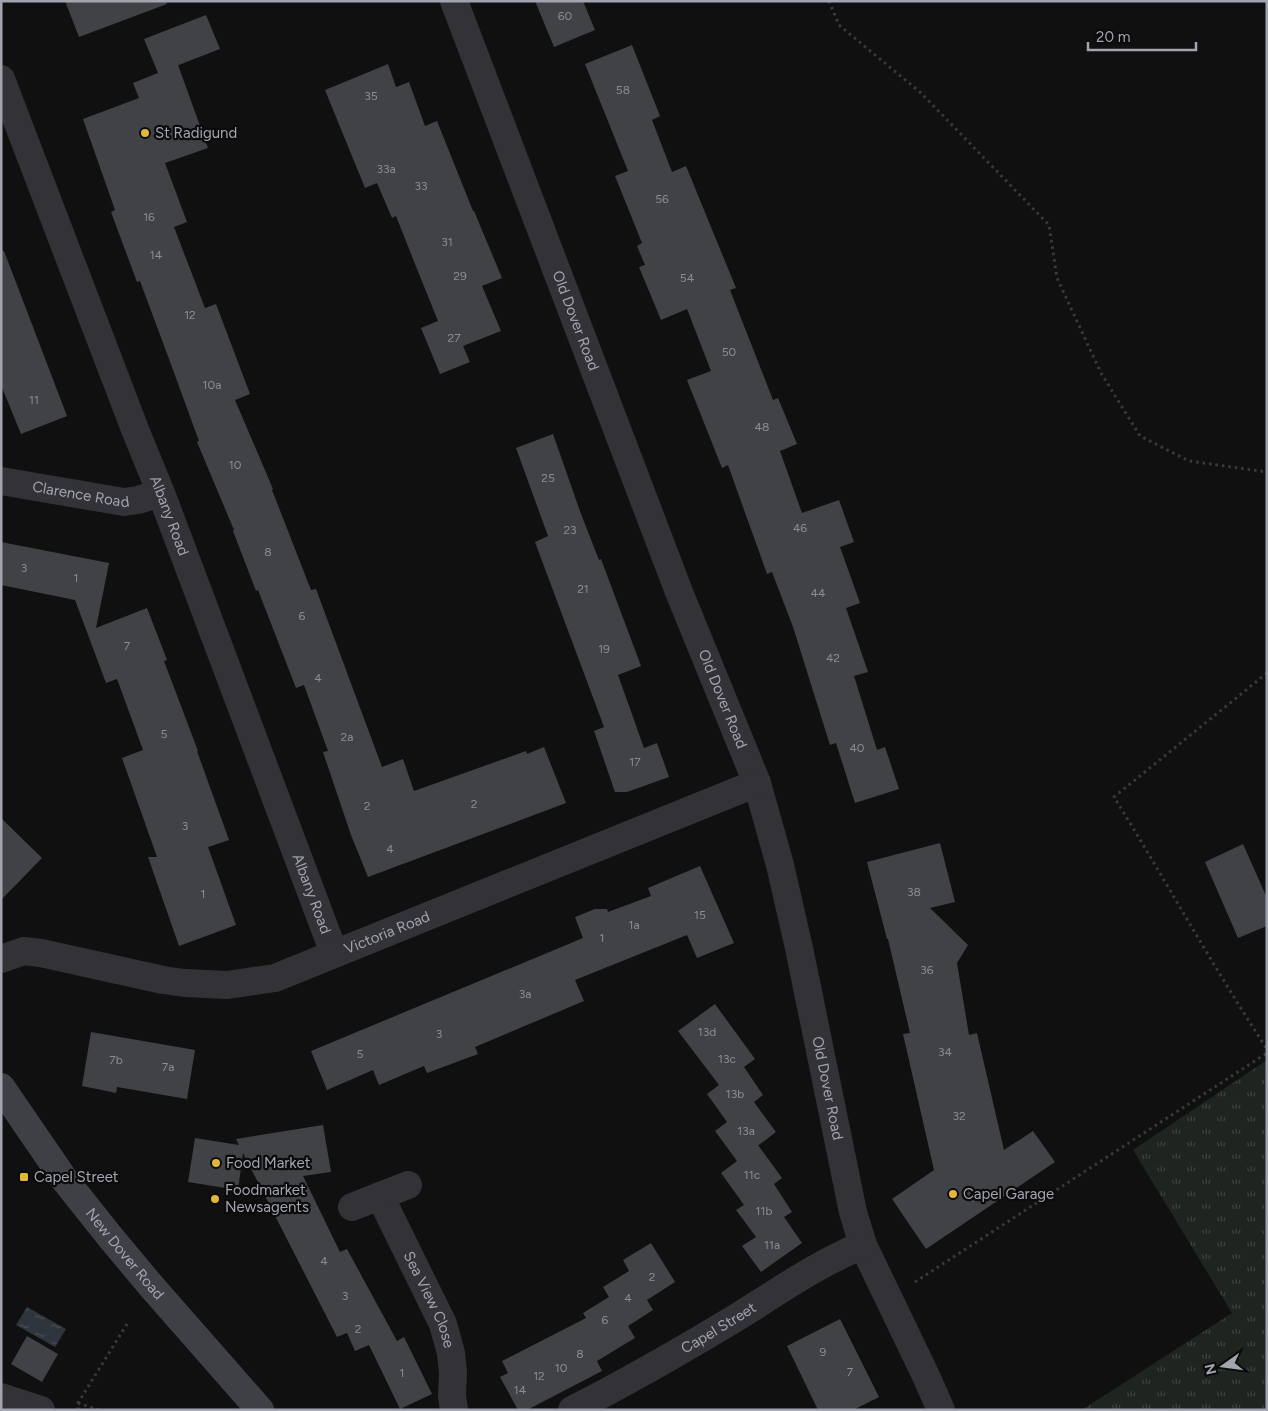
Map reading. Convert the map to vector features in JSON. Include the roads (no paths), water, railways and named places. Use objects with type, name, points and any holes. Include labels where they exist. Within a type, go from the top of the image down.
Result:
[{"type":"main road","name":"New Dover Road","points":[[1,1087],[64,1179],[87,1208],[152,1287],[260,1410]]},
{"type":"street","name":"Old Dover Road","points":[[454,1],[672,574],[757,783],[780,865],[799,948],[853,1212],[863,1245],[941,1410]]},
{"type":"street","name":"Albany Road","points":[[1,79],[161,493],[334,953]]},
{"type":"street","name":"Clarence Road","points":[[1,481],[124,502],[161,493]]},
{"type":"street","name":"Victoria Road","points":[[1,959],[24,951],[41,953],[163,980],[186,983],[220,985],[275,978],[757,783]]},
{"type":"street","points":[[352,1207],[408,1185]]},
{"type":"street","name":"Sea View Close","points":[[380,1196],[443,1324],[448,1338],[452,1362],[454,1410]]},
{"type":"street","name":"Capel Street","points":[[572,1410],[616,1388],[840,1255],[863,1245]]},
{"type":"street","points":[[1,1397],[41,1410]]},
{"type":"water","points":[[27,1307],[66,1329],[55,1347],[16,1325]]},
{"type":"place","name":"St Radigund","points":[[145,133]]},
{"type":"place","name":"Food Market","points":[[216,1163]]},
{"type":"place","name":"Capel Street","points":[[24,1177]]},
{"type":"place","name":"Capel Garage","points":[[953,1194]]},
{"type":"place","name":"Foodmarket Newsagents","points":[[215,1199]]}]
